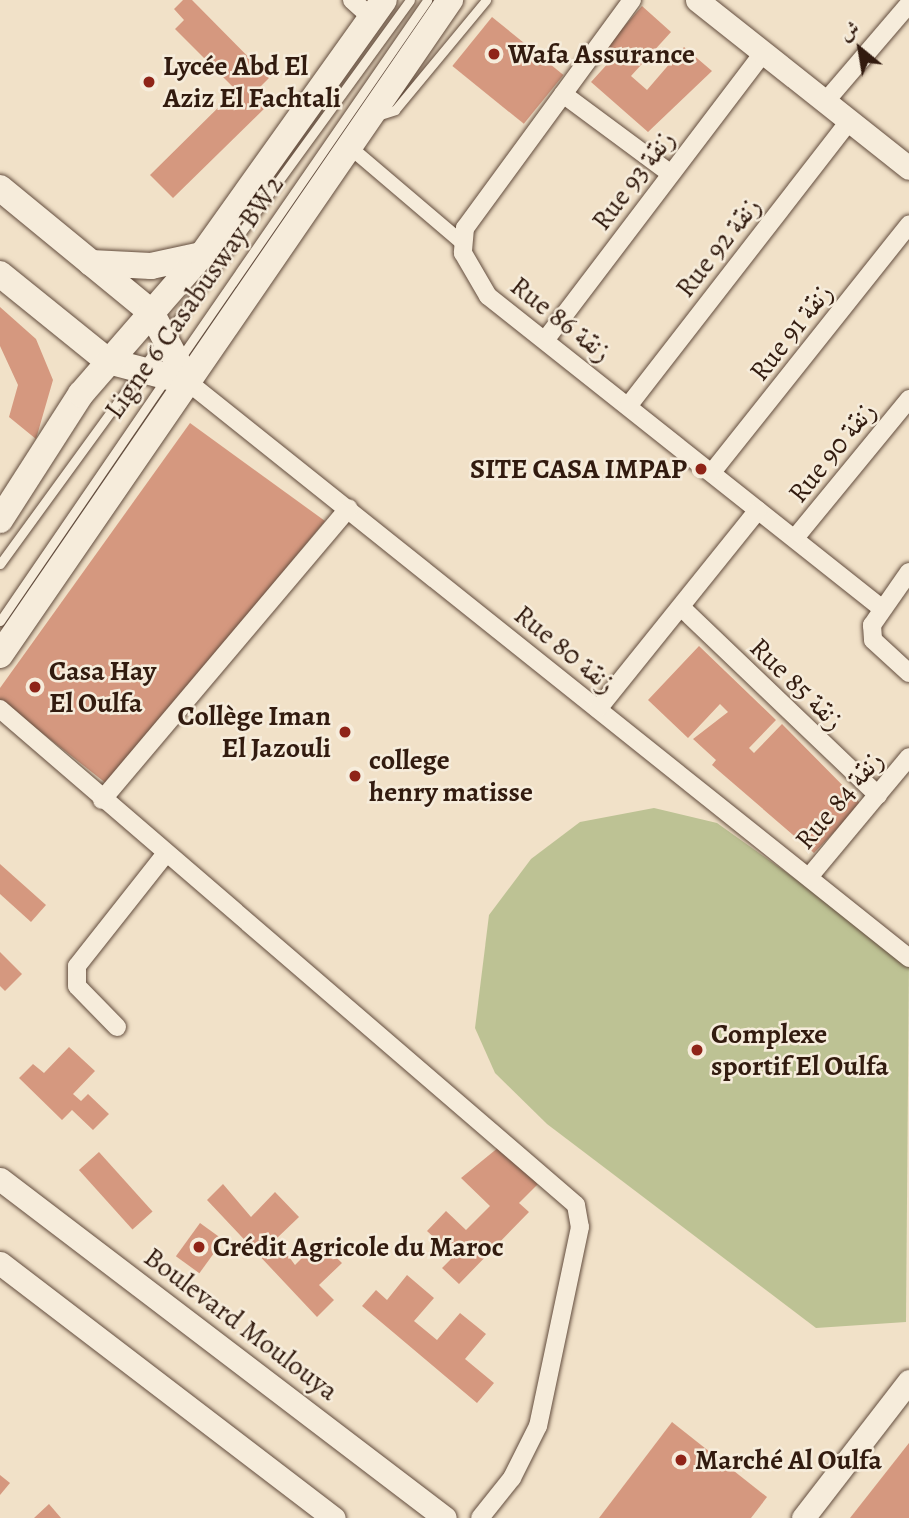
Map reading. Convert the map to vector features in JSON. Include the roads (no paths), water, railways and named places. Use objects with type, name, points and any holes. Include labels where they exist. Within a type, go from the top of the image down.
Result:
[{"type":"main road","points":[[0,655],[174,365],[346,144],[450,0]]},
{"type":"main road","points":[[0,520],[108,361],[202,255],[369,6]]},
{"type":"main road","points":[[0,188],[151,312],[174,365]]},
{"type":"main road","points":[[91,262],[151,266],[202,255]]},
{"type":"main road","points":[[0,274],[108,361],[139,369],[174,365]]},
{"type":"street","points":[[346,144],[461,242],[465,228],[632,0]]},
{"type":"street","points":[[696,0],[909,168]]},
{"type":"street","points":[[825,102],[909,4]]},
{"type":"street","name":"Rue 93 زنقة","points":[[546,339],[763,53]]},
{"type":"street","points":[[564,94],[671,174]]},
{"type":"street","name":"Rue 92 زنقة","points":[[629,405],[849,121]]},
{"type":"street","name":"Rue 91 زنقة","points":[[713,471],[909,225]]},
{"type":"street","name":"Rue 86 زنقة","points":[[461,242],[488,296],[713,471],[880,607]]},
{"type":"street","name":"Rue 80 زنقة","points":[[174,365],[909,957]]},
{"type":"street","name":"Rue 90 زنقة","points":[[795,538],[909,399]]},
{"type":"street","points":[[102,800],[349,508]]},
{"type":"street","points":[[598,709],[682,608],[758,510]]},
{"type":"street","points":[[909,572],[880,607],[873,640],[909,673]]},
{"type":"street","name":"Rue 85 زنقة","points":[[682,608],[878,795]]},
{"type":"street","points":[[0,709],[164,856],[562,1187],[576,1205],[580,1227],[538,1426],[512,1478],[480,1518]]},
{"type":"street","name":"Rue 84 زنقة","points":[[809,877],[909,757]]},
{"type":"street","points":[[117,1027],[77,986],[77,966],[164,856]]},
{"type":"street","name":"Boulevard Moulouya","points":[[0,1179],[445,1518]]},
{"type":"street","points":[[0,1263],[334,1518]]},
{"type":"street","points":[[803,1518],[909,1381]]},
{"type":"lane","name":"Ligne 6 Casabusway BW2","points":[[174,365],[410,0]]},
{"type":"lane","name":"Ligne 6 Casabusway BW2","points":[[0,621],[427,0]]},
{"type":"lane","points":[[370,112],[379,117],[395,110],[486,0]]},
{"type":"lane","name":"Ligne 6 Casabusway BW2","points":[[0,564],[139,369],[174,365]]},
{"type":"place","name":"Wafa Assurance","points":[[494,54]]},
{"type":"place","name":"Lycée Abd El Aziz El Fachtali","points":[[149,82]]},
{"type":"place","name":"SITE CASA IMPAP","points":[[701,469]]},
{"type":"place","name":"Casa Hay El Oulfa","points":[[35,687]]},
{"type":"place","name":"Collège Iman El Jazouli","points":[[345,732]]},
{"type":"place","name":"college henry matisse","points":[[355,776]]},
{"type":"place","name":"Complexe sportif El Oulfa","points":[[697,1050]]},
{"type":"place","name":"Crédit Agricole du Maroc","points":[[199,1247]]},
{"type":"place","name":"Marché Al Oulfa","points":[[681,1460]]}]
